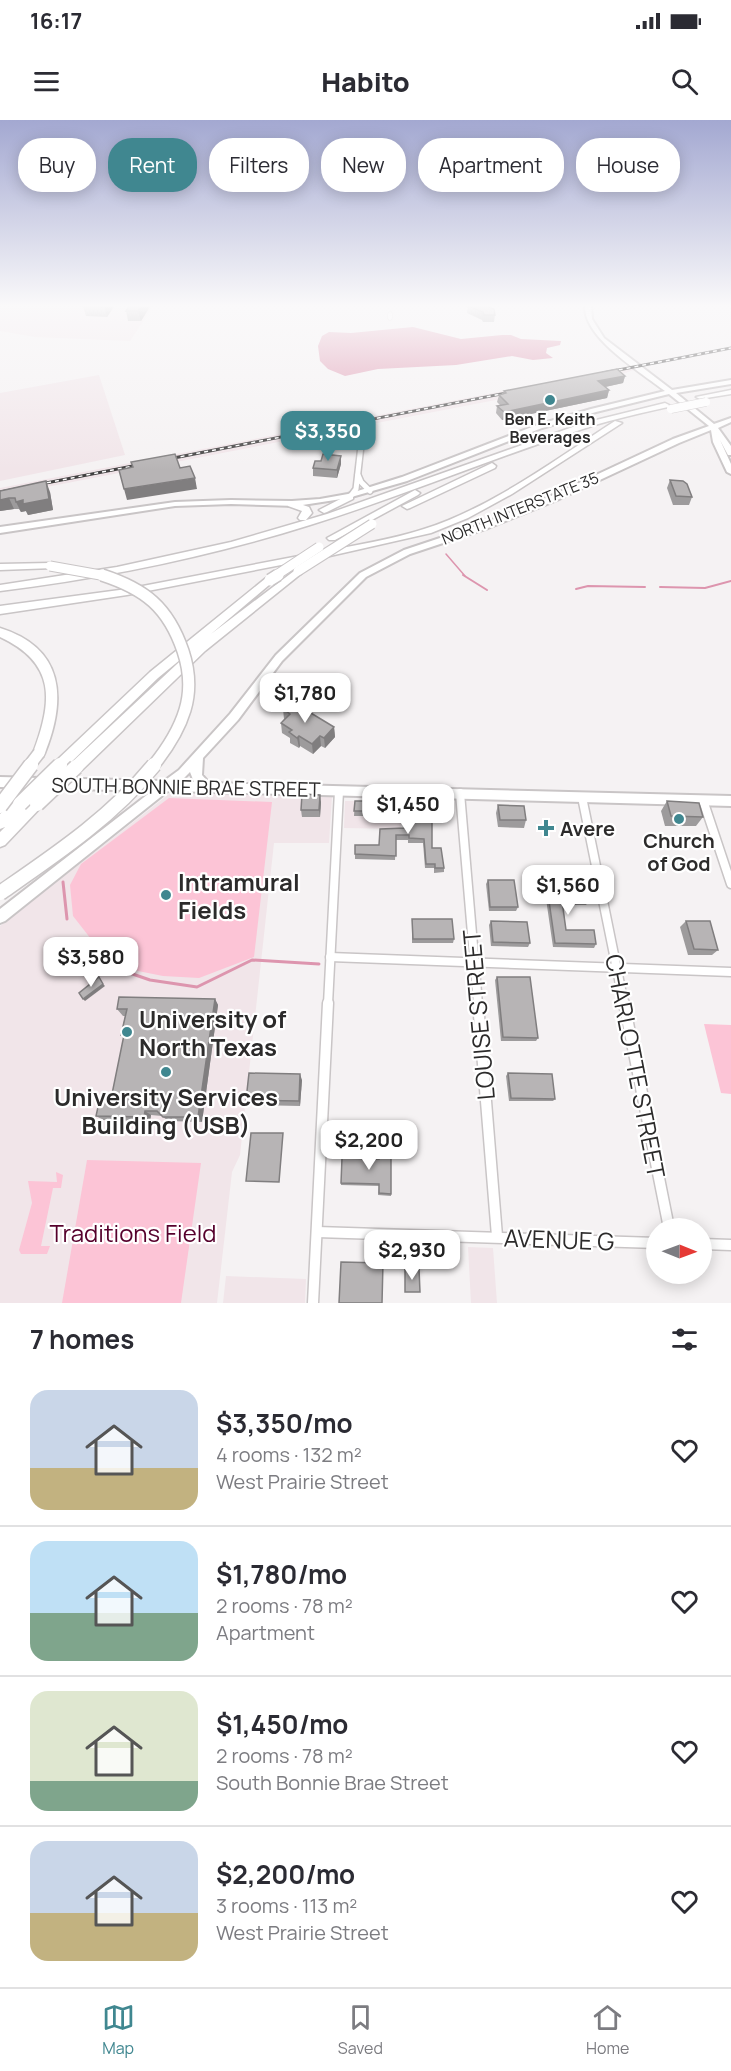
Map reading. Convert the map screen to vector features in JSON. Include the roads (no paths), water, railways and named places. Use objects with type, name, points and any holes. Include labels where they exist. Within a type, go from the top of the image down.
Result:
[{"type":"highway","points":[[0,588],[93,575],[157,562],[307,523],[587,425],[731,392]]},
{"type":"highway","points":[[703,400],[731,397]]},
{"type":"highway","points":[[0,841],[201,648],[298,571],[372,524],[462,479],[561,440],[668,407]]},
{"type":"highway","points":[[0,610],[173,584],[428,531],[495,500],[618,423]]},
{"type":"highway","points":[[0,823],[171,660],[270,580],[332,538],[402,500],[489,460]]},
{"type":"highway","points":[[157,562],[303,518],[350,497]]},
{"type":"highway","points":[[291,504],[306,509],[307,515],[303,518]]},
{"type":"highway","points":[[0,567],[50,566],[76,569],[108,577],[142,593],[170,618],[186,652],[189,674],[187,698],[171,741],[147,776],[119,805],[0,893]]},
{"type":"highway","points":[[0,632],[21,642],[36,654],[51,682],[54,703],[51,724],[39,753],[0,806]]},
{"type":"main road","points":[[630,360],[713,425],[727,451],[731,472]]},
{"type":"main road","points":[[0,530],[174,504],[216,502],[332,507],[536,428],[671,392],[731,382]]},
{"type":"main road","name":"NORTH INTERSTATE 35","points":[[0,917],[167,787],[234,717],[273,665],[352,584],[376,567],[407,552],[485,526],[554,498],[713,425],[731,420]]},
{"type":"main road","points":[[291,504],[350,497],[370,491]]},
{"type":"main road","points":[[198,756],[195,777],[199,783],[212,789]]},
{"type":"main road","name":"SOUTH BONNIE BRAE STREET","points":[[0,782],[731,801]]},
{"type":"street","points":[[350,497],[355,492],[362,437]]},
{"type":"street","points":[[358,475],[362,484],[370,491]]},
{"type":"street","points":[[313,1303],[339,791]]},
{"type":"street","name":"LOUISE STREET","points":[[460,793],[496,1236]]},
{"type":"street","name":"CHARLOTTE STREET","points":[[582,797],[667,1218]]},
{"type":"street","points":[[703,800],[731,884]]},
{"type":"street","points":[[330,957],[731,972]]},
{"type":"street","name":"AVENUE G","points":[[317,1232],[646,1243]]},
{"type":"street","points":[[712,1244],[731,1245]]},
{"type":"waterway","points":[[446,554],[465,576]]},
{"type":"waterway","points":[[463,575],[487,590]]},
{"type":"waterway","points":[[660,587],[705,588],[731,581]]},
{"type":"waterway","points":[[576,589],[588,586],[645,587]]},
{"type":"waterway","points":[[63,882],[67,919]]},
{"type":"waterway","points":[[118,969],[150,980],[197,987],[252,960],[319,964]]},
{"type":"railway","points":[[603,373],[669,360]]},
{"type":"railway","points":[[0,492],[521,390]]},
{"type":"place","name":"Ben E. Keith Beverages","points":[[550,400]]},
{"type":"place","name":"Church of God","points":[[679,819]]},
{"type":"place","name":"Avere","points":[[546,828]]},
{"type":"place","name":"Intramural Fields","points":[[166,895]]},
{"type":"place","name":"University of North Texas","points":[[127,1032]]},
{"type":"place","name":"University Services Building (USB)","points":[[166,1072]]},
{"type":"park label","name":"Traditions Field","points":[[133,1232]]}]
